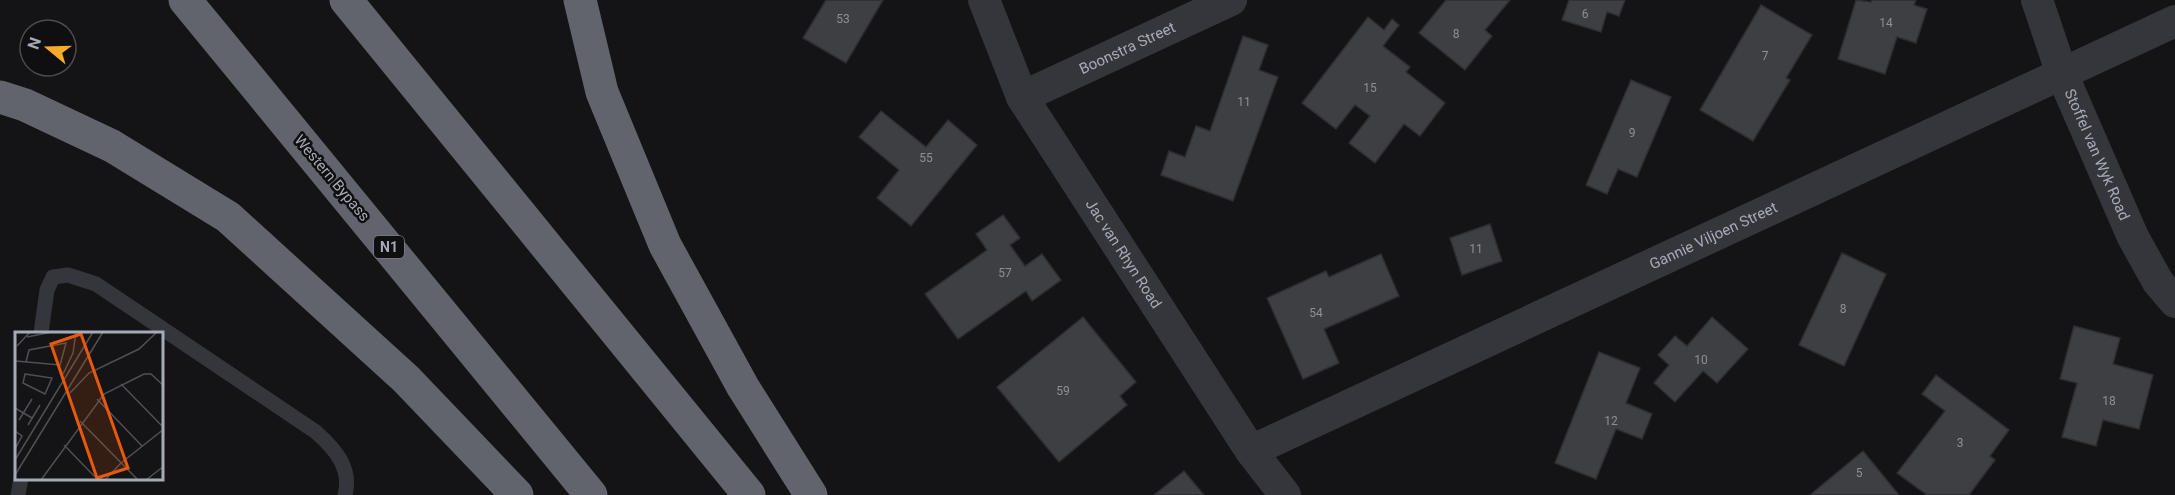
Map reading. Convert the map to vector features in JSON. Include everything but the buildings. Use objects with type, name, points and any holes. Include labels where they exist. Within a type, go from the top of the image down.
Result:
[{"type":"highway","name":"Western Bypass","points":[[185,0],[591,495]]},
{"type":"highway","points":[[346,0],[749,495]]},
{"type":"highway","points":[[580,0],[602,92],[665,245],[743,387],[811,495]]},
{"type":"highway","points":[[0,97],[25,105],[112,146],[228,217],[406,379],[517,495]]},
{"type":"street","name":"Jac van Rhyn Road","points":[[984,0],[1022,97],[1251,451],[1285,495]]},
{"type":"street","name":"Boonstra Street","points":[[1022,97],[1231,0]]},
{"type":"street","name":"Stoffel van Wyk Road","points":[[2037,0],[2062,74],[2133,237],[2158,282],[2175,302]]},
{"type":"street","name":"Gannie Viljoen Street","points":[[1251,451],[2175,21]]},
{"type":"lane","points":[[41,332],[47,290],[53,277],[68,275],[96,284],[316,432],[343,462],[347,476],[345,495]]},
{"type":"lane","points":[[18,495],[21,480]]}]
